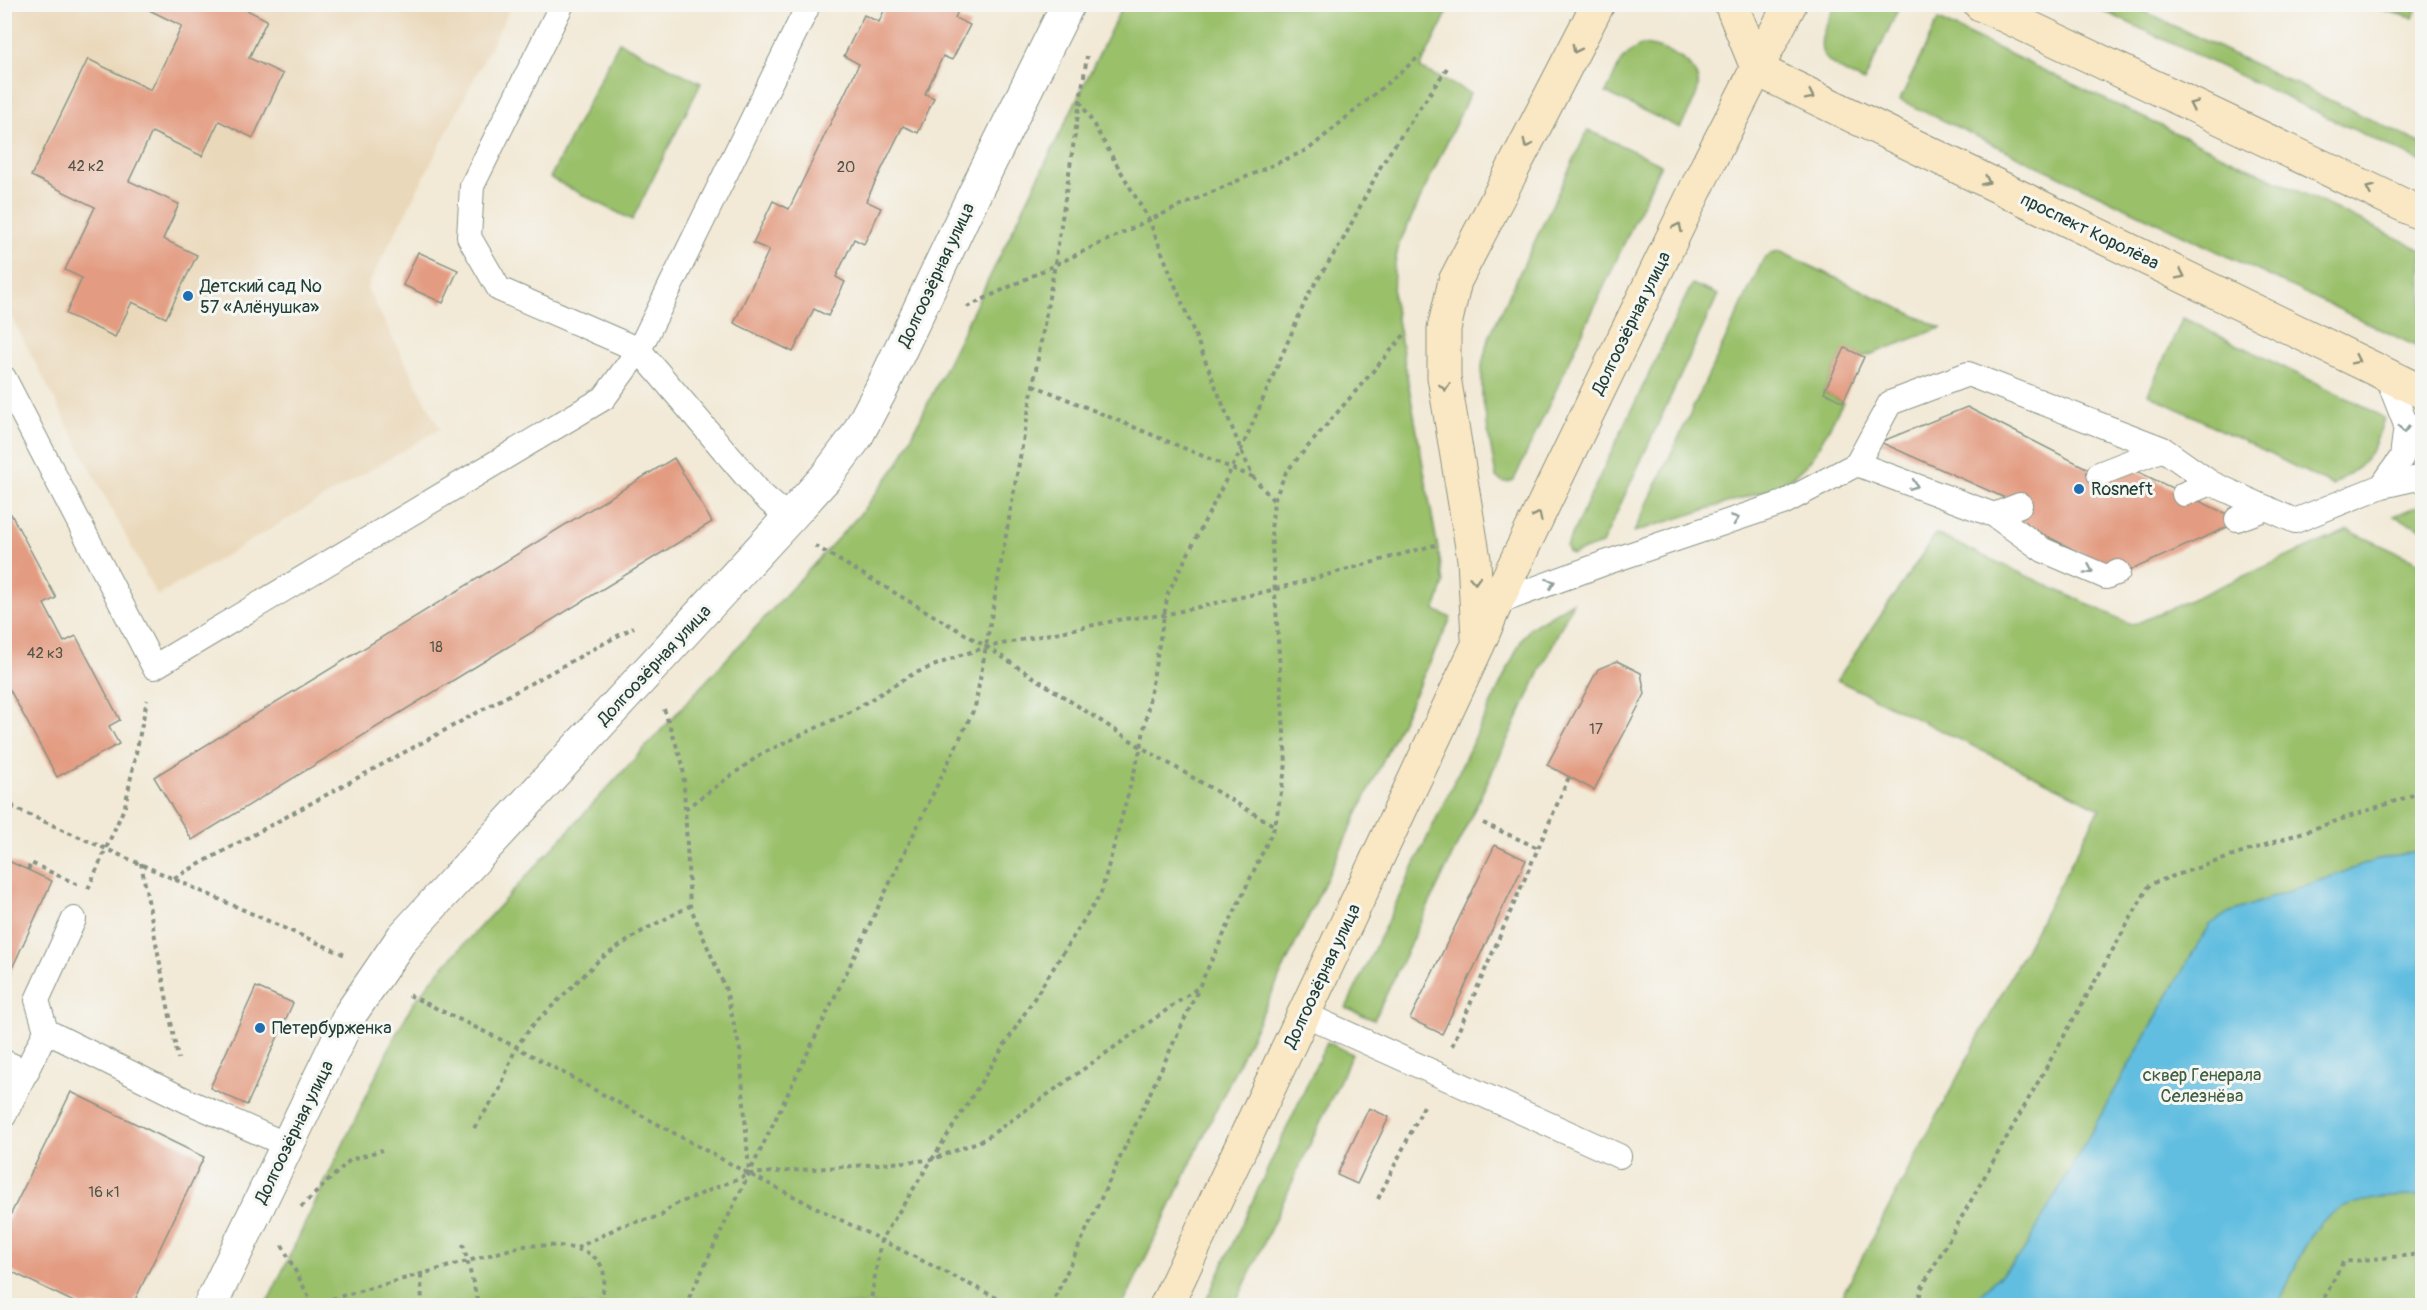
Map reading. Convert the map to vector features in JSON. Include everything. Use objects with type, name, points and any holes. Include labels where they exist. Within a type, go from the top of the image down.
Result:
[{"type":"main road","name":"Долгоозёрная улица","points":[[1478,645],[1474,559],[1444,377],[1444,329],[1455,281],[1598,4]]},
{"type":"main road","points":[[1731,4],[1758,70]]},
{"type":"main road","name":"Долгоозёрная улица","points":[[1166,1305],[1496,603],[1708,164],[1790,4]]},
{"type":"main road","points":[[1980,4],[2422,214]]},
{"type":"main road","name":"проспект Королёва","points":[[1758,70],[2422,392]]},
{"type":"street","name":"Долгоозёрная улица","points":[[210,1305],[351,1013],[403,937],[826,477],[861,427],[1068,4]]},
{"type":"lane","points":[[562,4],[472,186],[469,237],[499,289],[639,350],[762,495],[789,518]]},
{"type":"lane","points":[[4,378],[154,667],[604,398],[639,350],[806,10],[805,4]]},
{"type":"lane","points":[[1496,603],[1605,563],[1783,503],[1857,464],[1890,403],[1968,374],[2163,449],[2211,483],[2295,521],[2382,486],[2422,477]]},
{"type":"lane","points":[[2382,486],[2402,457],[2406,425],[2386,374]]},
{"type":"lane","points":[[2099,474],[2163,449]]},
{"type":"lane","points":[[1857,464],[1994,515],[2106,577],[2118,572]]},
{"type":"lane","points":[[2184,494],[2211,483]]},
{"type":"lane","points":[[1994,515],[2020,505]]},
{"type":"lane","points":[[2237,519],[2267,508]]},
{"type":"lane","points":[[4,1116],[46,1031],[37,1000],[74,920]]},
{"type":"lane","points":[[1304,1014],[1619,1156]]},
{"type":"lane","points":[[46,1031],[187,1101],[287,1145]]},
{"type":"lane","points":[[4,1062],[27,1072]]},
{"type":"path","points":[[685,1305],[975,707],[1055,264],[1087,53]]},
{"type":"path","points":[[967,307],[1149,220],[1309,149],[1421,56]]},
{"type":"path","points":[[870,1305],[881,1240],[1101,893],[1141,747],[1168,593],[1232,468],[1308,295],[1344,238],[1382,164],[1447,68]]},
{"type":"path","points":[[1080,100],[1149,220],[1240,450],[1253,477],[1274,501]]},
{"type":"path","points":[[1051,1305],[1275,826],[1286,764],[1271,530],[1274,501],[1286,472],[1410,329]]},
{"type":"path","points":[[1033,385],[1253,477]]},
{"type":"path","points":[[685,809],[761,754],[852,711],[913,674],[987,647],[1124,619],[1164,615],[1276,589],[1436,544]]},
{"type":"path","points":[[815,546],[987,647],[1141,747],[1275,826]]},
{"type":"path","points":[[174,878],[639,625]]},
{"type":"path","points":[[74,920],[125,806],[154,667]]},
{"type":"path","points":[[664,709],[683,765],[690,906],[726,990],[737,1040],[750,1174]]},
{"type":"path","points":[[1378,1199],[1438,1076],[1569,777]]},
{"type":"path","points":[[4,789],[14,808],[340,951],[376,975]]},
{"type":"path","points":[[1918,1305],[1921,1289],[2150,884],[2422,792]]},
{"type":"path","points":[[1483,823],[1538,848]]},
{"type":"path","points":[[28,870],[31,863],[88,889]]},
{"type":"path","points":[[141,863],[187,1101]]},
{"type":"path","points":[[474,1128],[499,1091],[516,1047],[531,1027],[600,959],[644,930],[690,906]]},
{"type":"path","points":[[577,1248],[623,1225],[661,1216],[672,1206],[750,1174],[931,1160],[985,1139],[1199,987]]},
{"type":"path","points":[[405,993],[516,1047],[750,1174],[1013,1305]]},
{"type":"path","points":[[298,1210],[350,1160],[382,1150]]},
{"type":"path","points":[[463,1244],[479,1305]]},
{"type":"path","points":[[306,1305],[522,1246],[558,1244],[577,1248],[595,1257],[604,1275],[605,1283],[598,1305]]},
{"type":"path","points":[[282,1245],[312,1305]]},
{"type":"path","points":[[2320,1305],[2343,1262],[2422,1254]]},
{"type":"path","points":[[421,1275],[422,1305]]},
{"type":"shaded area","name":"Детский сад № 57 «Алёнушка»","points":[[5,5],[512,5],[367,288],[440,429],[157,596],[5,305]]},
{"type":"green space","points":[[2418,4],[2419,5],[2413,18],[2365,5]]},
{"type":"green space","points":[[1123,5],[1451,5],[1420,68],[1470,93],[1399,244],[1394,268],[1393,297],[1444,583],[1435,610],[1451,618],[1123,1305],[266,1305],[395,1036],[414,1002],[441,969],[861,513],[898,464]]},
{"type":"green space","points":[[1835,5],[1900,5],[1864,82],[1836,67],[1823,53],[1821,45],[1823,35]]},
{"type":"green space","points":[[2091,5],[2130,5],[2422,144],[2422,162]]},
{"type":"green space","points":[[1938,20],[2422,250],[2422,349],[1900,100]]},
{"type":"green space","points":[[619,42],[701,83],[632,220],[550,178]]},
{"type":"green space","points":[[1643,45],[1670,53],[1687,63],[1697,79],[1698,88],[1695,98],[1680,128],[1606,93],[1624,59]]},
{"type":"green space","points":[[1588,130],[1661,164],[1514,480],[1504,482],[1496,477],[1482,395],[1482,366],[1488,339]]},
{"type":"green space","points":[[1779,251],[1941,328],[1864,357],[1845,349],[1824,392],[1843,402],[1812,459],[1793,477],[1768,490],[1634,532],[1763,260],[1771,253]]},
{"type":"green space","points":[[1692,284],[1718,295],[1602,544],[1572,554],[1566,547]]},
{"type":"green space","points":[[2183,318],[2384,418],[2376,442],[2367,458],[2354,471],[2332,485],[2148,394]]},
{"type":"green space","points":[[2422,504],[2422,529],[2394,516]]},
{"type":"green space","name":"сквер Генерала Селезнёва","points":[[2348,530],[2422,564],[2422,1305],[1837,1305],[2100,808],[1837,680],[1936,534],[2133,625]]},
{"type":"green space","points":[[1573,602],[1374,1020],[1346,1008],[1521,641],[1530,628]]},
{"type":"green space","points":[[1327,1042],[1352,1054],[1235,1305],[1204,1305]]},
{"type":"water","points":[[2422,850],[2422,1196],[2369,1200],[2342,1208],[2330,1215],[2314,1231],[2308,1241],[2278,1305],[1972,1305],[1977,1297],[2022,1254],[2210,925],[2228,913],[2383,858]]},
{"type":"building","points":[[137,4],[235,4],[267,20],[249,58],[283,74],[253,138],[219,121],[202,156],[152,132],[129,181],[179,204],[163,239],[197,255],[166,318],[132,302],[115,337],[66,314],[82,278],[65,270],[95,207],[31,176],[88,59],[151,90],[182,26]]},
{"type":"building","points":[[887,4],[961,4],[955,18],[970,25],[952,60],[943,56],[925,94],[934,98],[918,133],[903,126],[866,201],[881,208],[864,244],[854,239],[836,277],[845,282],[828,316],[814,309],[793,352],[734,323],[769,250],[753,243],[773,201],[789,209],[859,64],[844,56],[864,15],[879,22]]},
{"type":"building","points":[[418,252],[458,270],[443,303],[403,285]]},
{"type":"building","points":[[1845,348],[1864,357],[1843,402],[1824,392]]},
{"type":"building","name":"Rosneft","points":[[1967,407],[2100,475],[2124,465],[2241,521],[2122,574],[2003,514],[2023,506],[1880,442]]},
{"type":"building","points":[[674,458],[712,522],[192,840],[154,777]]},
{"type":"building","points":[[11,514],[56,598],[44,604],[64,642],[76,636],[120,720],[109,726],[119,744],[57,777],[4,679],[4,518]]},
{"type":"building","points":[[1617,661],[1641,673],[1645,694],[1594,790],[1547,765],[1598,669]]},
{"type":"building","points":[[1495,845],[1526,860],[1442,1034],[1410,1019]]},
{"type":"building","points":[[4,859],[52,881],[4,986]]},
{"type":"building","name":"Петербурженка","points":[[256,987],[293,1003],[247,1105],[210,1088]]},
{"type":"building","points":[[71,1092],[204,1157],[132,1306],[82,1306],[4,1268],[4,1228]]},
{"type":"building","points":[[1369,1108],[1389,1117],[1357,1184],[1337,1175]]},
{"type":"place","name":"Детский сад № 57 «Алёнушка»","points":[[188,296]]},
{"type":"place","name":"Rosneft","points":[[2079,489]]},
{"type":"place","name":"Петербурженка","points":[[260,1028]]}]
